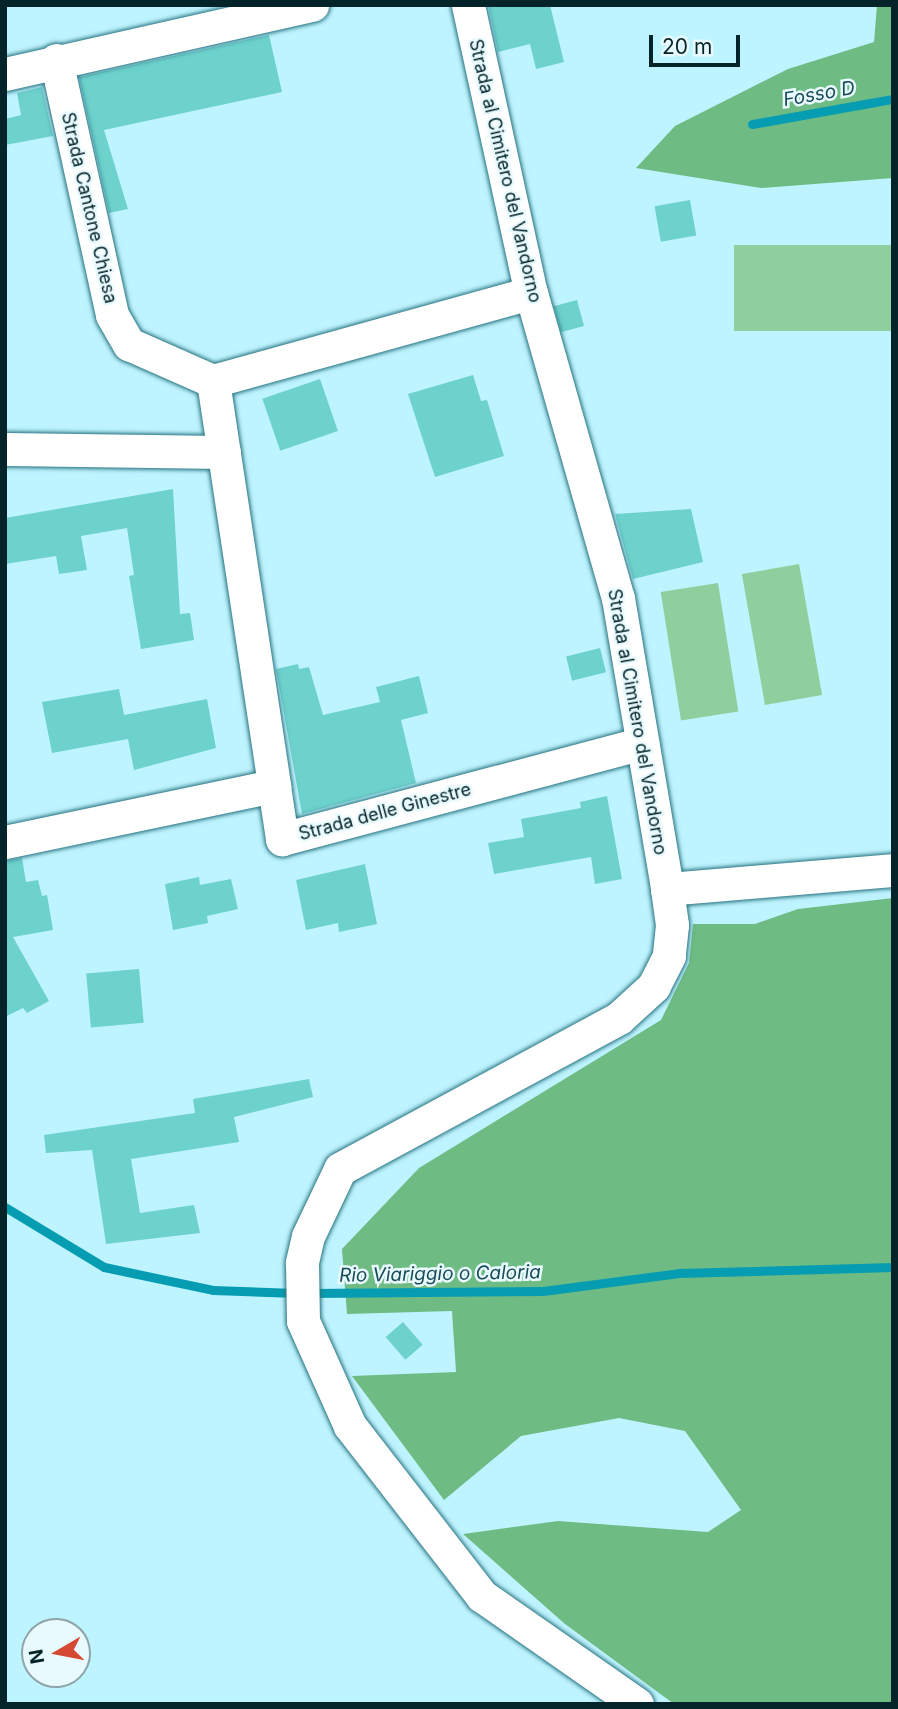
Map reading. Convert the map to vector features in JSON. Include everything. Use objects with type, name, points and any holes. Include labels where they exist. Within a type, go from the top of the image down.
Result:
[{"type":"street","points":[[5,74],[312,5]]},
{"type":"street","name":"Strada al Cimitero del Vandorno","points":[[468,5],[531,293],[618,598],[667,889],[672,925],[669,956],[654,986],[619,1018],[340,1169],[308,1236],[302,1263],[303,1321],[350,1426],[482,1596],[637,1704]]},
{"type":"street","name":"Strada Cantone Chiesa","points":[[56,61],[112,315],[129,344],[214,381]]},
{"type":"street","points":[[5,842],[274,786],[214,381],[531,293]]},
{"type":"street","points":[[5,449],[224,452]]},
{"type":"street","name":"Strada delle Ginestre","points":[[274,786],[282,839],[642,743]]},
{"type":"street","points":[[667,889],[893,870]]},
{"type":"green space","points":[[877,5],[893,5],[893,178],[761,188],[636,168],[675,126],[788,69],[874,42]]},
{"type":"green space","points":[[734,245],[893,245],[893,331],[734,331]]},
{"type":"green space","points":[[799,564],[822,695],[765,705],[742,574]]},
{"type":"green space","points":[[718,583],[738,711],[681,720],[661,592]]},
{"type":"green space","points":[[893,898],[893,1704],[674,1704],[565,1624],[463,1534],[558,1521],[708,1532],[741,1510],[685,1431],[619,1418],[521,1436],[444,1500],[352,1376],[456,1372],[452,1311],[347,1314],[342,1249],[419,1168],[661,1020],[689,963],[693,924],[755,924],[798,909]]},
{"type":"building","points":[[488,5],[550,5],[564,62],[536,69],[530,44],[498,52]]},
{"type":"building","points":[[269,35],[282,92],[104,130],[128,209],[109,213],[79,77]]},
{"type":"building","points":[[42,87],[53,136],[5,145],[5,119],[21,115],[17,93]]},
{"type":"building","points":[[690,200],[696,235],[661,242],[655,206]]},
{"type":"building","points":[[577,300],[584,326],[561,332],[554,306]]},
{"type":"building","points":[[473,375],[481,401],[487,400],[504,456],[435,477],[408,394]]},
{"type":"building","points":[[320,379],[338,431],[280,451],[262,399]]},
{"type":"building","points":[[173,489],[180,614],[190,613],[194,640],[141,649],[129,576],[134,575],[127,528],[81,536],[87,570],[59,574],[56,556],[5,564],[5,518]]},
{"type":"building","points":[[691,509],[703,562],[633,579],[615,514]]},
{"type":"building","points":[[600,648],[606,672],[572,681],[566,656]]},
{"type":"building","points":[[298,664],[299,669],[309,667],[323,715],[380,702],[376,687],[419,676],[428,713],[401,720],[416,783],[302,814],[276,669]]},
{"type":"building","points":[[119,689],[124,715],[207,699],[216,748],[134,770],[128,739],[52,753],[42,702]]},
{"type":"building","points":[[607,796],[622,879],[595,884],[591,857],[494,874],[488,843],[524,837],[521,819],[581,808],[580,802]]},
{"type":"building","points":[[22,858],[26,882],[38,880],[42,896],[47,895],[53,930],[13,937],[49,1001],[27,1013],[23,1008],[5,1017],[5,861]]},
{"type":"building","points":[[365,864],[377,924],[339,932],[338,923],[306,930],[296,880]]},
{"type":"building","points":[[199,877],[200,885],[231,879],[238,909],[207,916],[208,923],[173,930],[165,884]]},
{"type":"building","points":[[139,969],[144,1023],[91,1027],[86,974]]},
{"type":"building","points":[[309,1079],[313,1097],[234,1117],[239,1142],[131,1159],[140,1213],[194,1205],[200,1233],[106,1244],[92,1150],[46,1153],[44,1135],[195,1113],[193,1099]]},
{"type":"building","points":[[403,1322],[423,1345],[405,1360],[386,1337]]},
{"type":"waterway","name":"Fosso D","points":[[752,124],[893,99]]},
{"type":"waterway","name":"Rio Viariggio o Caloria","points":[[5,1207],[104,1267],[213,1290],[296,1293]]},
{"type":"waterway","name":"Rio Viariggio o Caloria","points":[[310,1293],[543,1291],[679,1273],[893,1267]]}]
